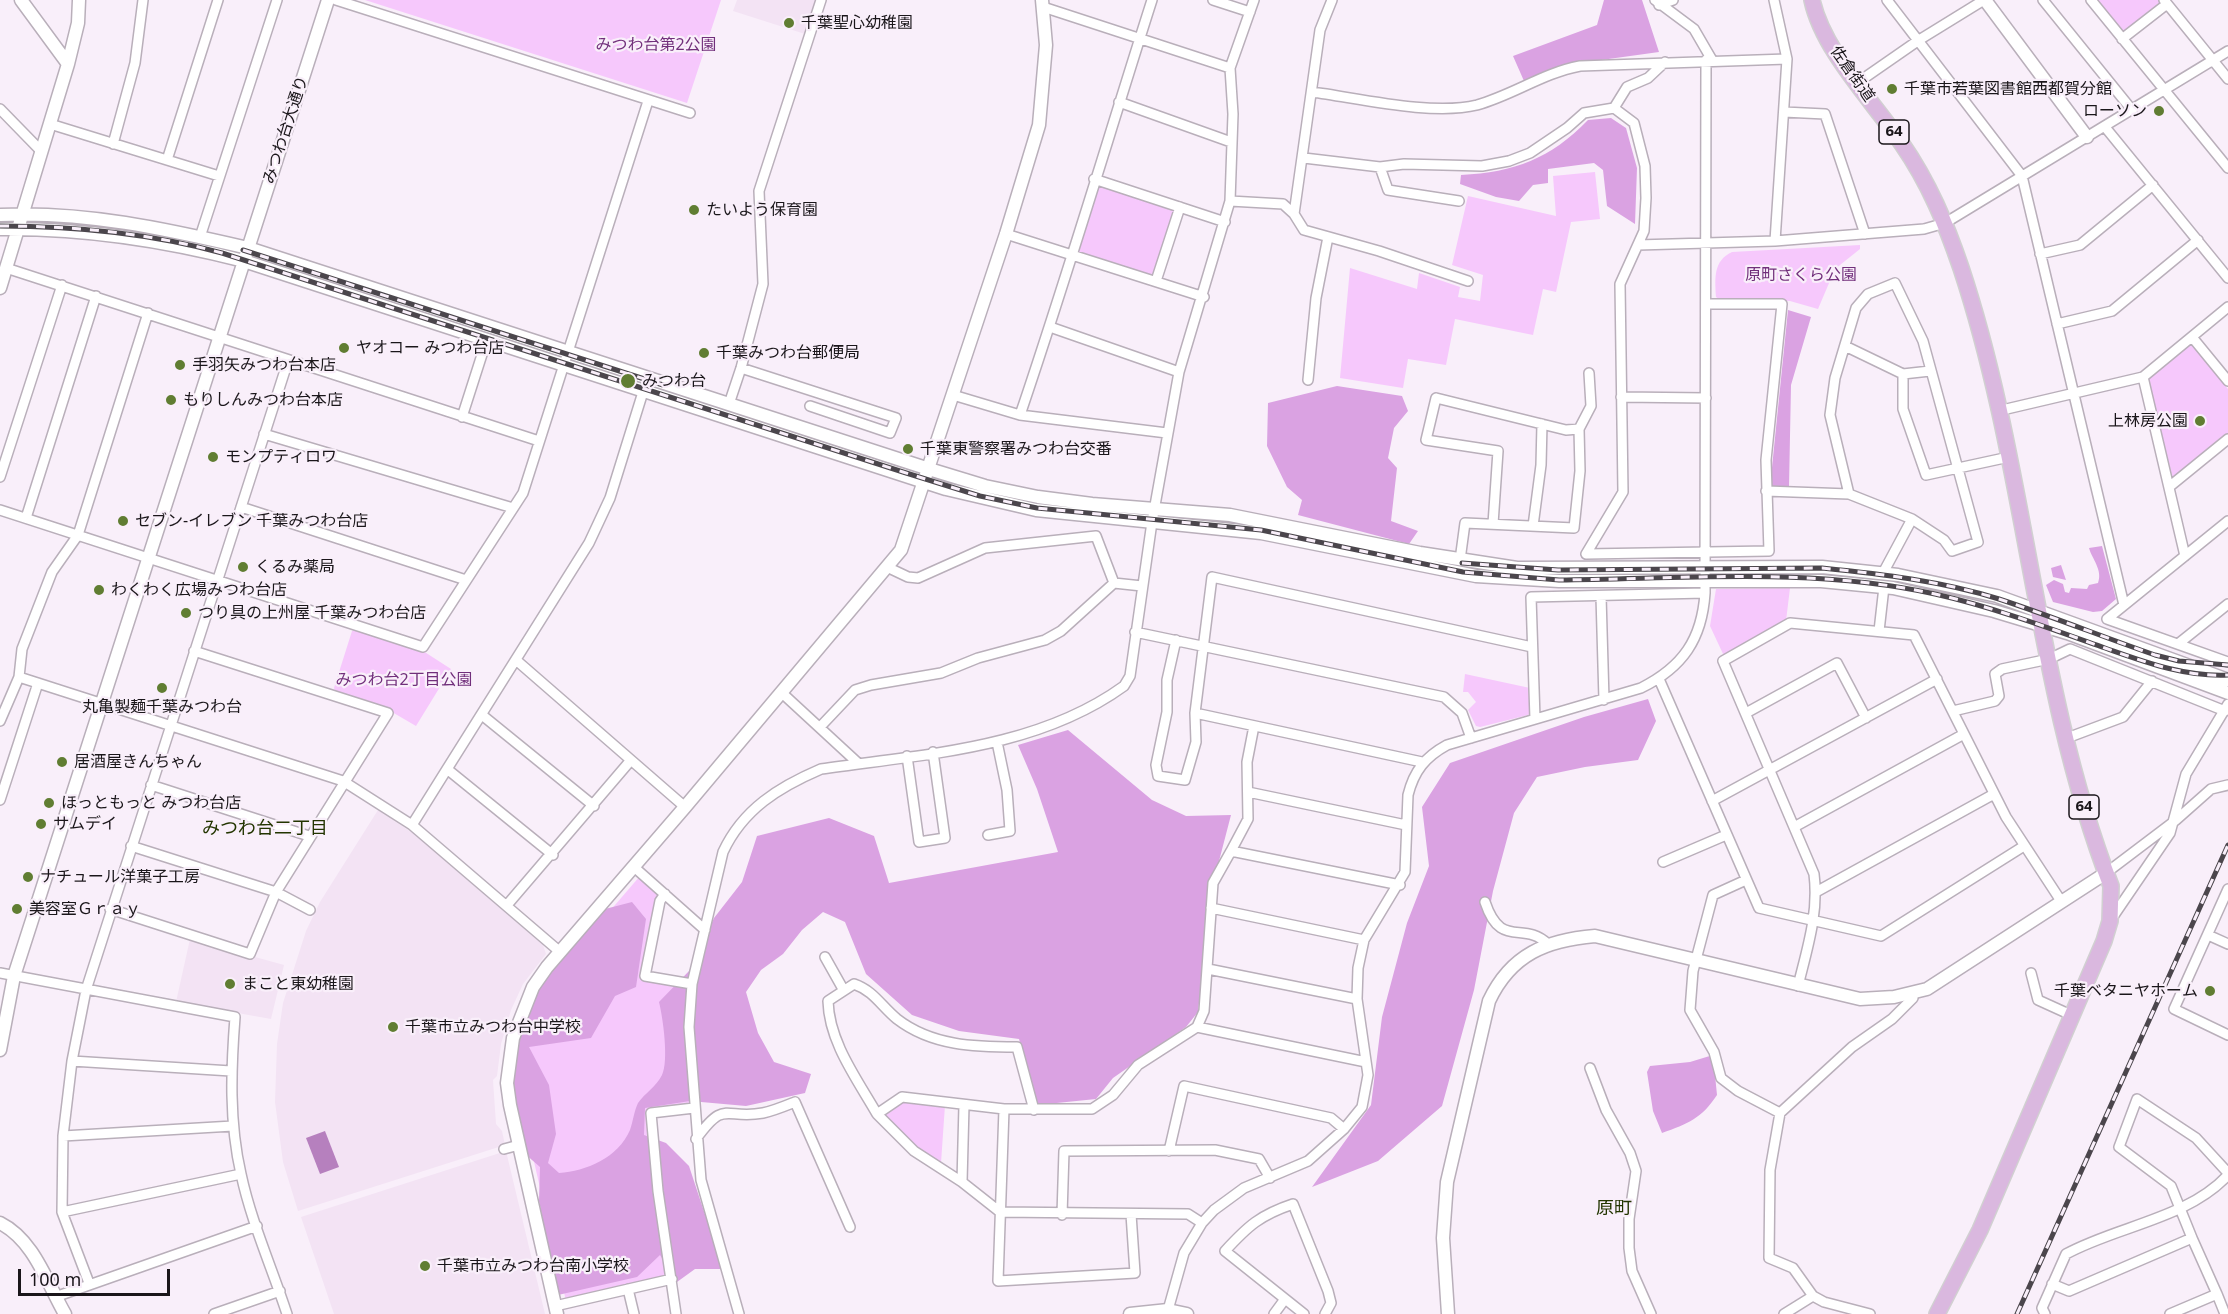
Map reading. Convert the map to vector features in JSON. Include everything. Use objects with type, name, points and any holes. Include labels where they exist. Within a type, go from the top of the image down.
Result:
[{"type":"main road","name":"佐倉街道","points":[[1812,0],[1826,36],[1928,184],[1945,223],[1962,272],[1998,411]]},
{"type":"main road","name":"64","points":[[1937,1314],[1980,1230],[2110,921],[2113,902],[2067,738],[2040,619],[1998,411]]},
{"type":"street","points":[[21,0],[68,64]]},
{"type":"street","points":[[0,288],[68,64],[78,23],[79,0]]},
{"type":"street","points":[[113,144],[135,63],[143,0]]},
{"type":"street","points":[[167,160],[218,0]]},
{"type":"street","points":[[200,237],[277,0]]},
{"type":"street","name":"みつわ台大通り","points":[[0,1050],[14,976],[328,0]]},
{"type":"street","points":[[336,0],[690,113]]},
{"type":"street","points":[[729,404],[763,284],[759,191],[821,0]]},
{"type":"street","points":[[1020,415],[1074,254],[1094,179],[1152,0]]},
{"type":"street","points":[[1213,0],[1250,12]]},
{"type":"street","points":[[739,1314],[701,1180],[689,1027],[692,984],[723,852],[731,834],[756,806],[795,781],[821,769],[997,742],[1048,728],[1124,686],[1130,676],[1153,515],[1179,372],[1204,297],[1230,201],[1233,114],[1230,68],[1254,0]]},
{"type":"street","points":[[1294,214],[1304,158],[1320,30],[1332,0]]},
{"type":"street","points":[[1657,2],[1672,0]]},
{"type":"street","points":[[1774,0],[1787,59],[1775,240]]},
{"type":"street","points":[[1887,0],[2022,176],[2124,605]]},
{"type":"street","points":[[1857,83],[1919,40],[1984,0],[2087,136]]},
{"type":"street","points":[[2043,0],[2132,110]]},
{"type":"street","points":[[2091,0],[2228,168]]},
{"type":"street","points":[[1168,1310],[1184,1253],[1202,1223],[1214,1210],[1244,1188],[1308,1161],[1344,1129],[1362,1107],[1368,1075],[1357,999],[1358,968],[1364,940],[1400,885],[1407,860],[1408,795],[1411,783],[1422,762],[1447,745],[1641,688],[1659,679],[1679,662],[1698,632],[1703,617],[1705,593],[1709,60],[1694,29],[1657,2]]},
{"type":"street","points":[[2122,39],[2165,2],[2228,79]]},
{"type":"street","points":[[672,1279],[556,1310],[507,1083],[513,1038],[533,987],[559,951],[686,807],[889,568],[901,550],[1040,125],[1046,45],[1043,4],[1230,68]]},
{"type":"street","points":[[1638,245],[1706,244],[1865,234],[1924,228],[1945,223],[2228,51]]},
{"type":"street","points":[[1312,92],[1423,107],[1454,108],[1474,106],[1508,96],[1557,70],[1580,66],[1787,59]]},
{"type":"street","points":[[1614,108],[1627,87],[1648,78],[1665,62]]},
{"type":"street","points":[[0,510],[423,647],[523,492],[648,101]]},
{"type":"street","points":[[1119,102],[1231,142]]},
{"type":"street","points":[[1304,158],[1380,167],[1404,164],[1482,166],[1509,161],[1548,143],[1584,113],[1614,108],[1634,123],[1645,166],[1646,198],[1644,231],[1620,284],[1623,492],[1586,554],[1769,551],[1766,460],[1782,304],[1706,304]]},
{"type":"street","points":[[0,110],[42,152]]},
{"type":"street","points":[[1784,112],[1825,114],[1865,234]]},
{"type":"street","points":[[50,124],[219,177]]},
{"type":"street","points":[[2105,126],[2228,278]]},
{"type":"street","points":[[1380,167],[1388,190],[1459,201]]},
{"type":"street","points":[[1094,179],[1225,222]]},
{"type":"street","points":[[2040,254],[2080,245],[2153,185]]},
{"type":"street","points":[[1230,201],[1283,204],[1294,214],[1304,230],[1468,281]]},
{"type":"street","points":[[1156,281],[1180,207]]},
{"type":"street","points":[[0,215],[75,216],[150,225],[248,248],[566,358],[643,392],[924,482],[1036,510],[1153,515],[1230,515],[1460,560],[1517,568],[1705,574],[1884,587],[2040,619],[2228,680]]},
{"type":"street","points":[[0,229],[109,233],[182,245],[244,261],[487,339],[566,358],[729,404],[985,486],[1038,497],[1261,533],[1476,576],[1558,581],[1822,567],[1883,573],[1997,597],[2040,619]]},
{"type":"street","points":[[1006,234],[1204,297]]},
{"type":"street","points":[[1308,380],[1316,298],[1328,237]]},
{"type":"street","points":[[2057,324],[2112,311],[2198,240]]},
{"type":"street","points":[[6,268],[539,441]]},
{"type":"street","points":[[1766,491],[1849,494],[1912,519],[1944,540],[1952,551],[1978,542],[1923,341],[1895,283],[1868,294],[1856,308],[1830,406],[1849,494]]},
{"type":"street","points":[[0,477],[62,285]]},
{"type":"street","points":[[26,518],[96,296]]},
{"type":"street","points":[[1998,411],[2143,377],[2228,308]]},
{"type":"street","points":[[0,721],[19,677],[22,649],[52,572],[78,535],[148,313]]},
{"type":"street","points":[[1050,327],[1179,372]]},
{"type":"street","points":[[2192,337],[2228,381]]},
{"type":"street","points":[[462,417],[487,339]]},
{"type":"street","points":[[1845,346],[1903,374],[1930,371]]},
{"type":"street","points":[[89,1283],[62,1212],[63,1136],[72,1061],[86,990],[110,909],[288,361]]},
{"type":"street","points":[[741,368],[896,418],[890,433],[810,406]]},
{"type":"street","points":[[1460,560],[1465,523],[1574,528],[1580,471],[1579,429],[1591,406],[1589,373]]},
{"type":"street","points":[[1903,374],[1903,409],[1926,475],[2009,457]]},
{"type":"street","points":[[2143,377],[2185,556]]},
{"type":"street","points":[[412,825],[601,519],[643,392]]},
{"type":"street","points":[[952,395],[1020,415],[1167,434]]},
{"type":"street","points":[[1622,397],[1706,398]]},
{"type":"street","points":[[1493,524],[1498,451],[1426,440],[1436,398],[1566,430],[1579,429]]},
{"type":"street","points":[[1533,526],[1541,465],[1542,424]]},
{"type":"street","points":[[264,434],[513,508]]},
{"type":"street","points":[[2169,487],[2228,439]]},
{"type":"street","points":[[241,507],[466,580]]},
{"type":"street","points":[[1883,573],[1912,519]]},
{"type":"street","points":[[2228,521],[2107,619],[2228,662]]},
{"type":"street","points":[[889,568],[908,577],[918,578],[985,548],[1096,536],[1114,584]]},
{"type":"street","points":[[1176,640],[1167,680],[1167,712],[1156,765],[1158,776],[1185,780],[1196,742],[1195,713],[1212,577],[1532,647]]},
{"type":"street","points":[[819,728],[855,690],[871,685],[941,673],[978,658],[1046,640],[1061,631],[1114,584],[1142,586]]},
{"type":"street","points":[[1879,631],[1884,587]]},
{"type":"street","points":[[1535,720],[1531,597],[1705,593]]},
{"type":"street","points":[[1600,596],[1604,700]]},
{"type":"street","points":[[2178,644],[2228,604]]},
{"type":"street","points":[[1798,986],[1814,921],[1816,891],[1809,858],[1723,661],[1790,623],[1914,635],[1994,794],[2024,846],[2061,902]]},
{"type":"street","points":[[2068,627],[2228,693]]},
{"type":"street","points":[[1135,632],[1444,697],[1462,713],[1471,738]]},
{"type":"street","points":[[1953,711],[1995,701],[1999,696],[1995,674],[2002,669],[2049,659],[2070,649],[2227,708],[2186,774],[2176,820],[2161,849],[2110,921]]},
{"type":"street","points":[[110,909],[250,954],[276,892],[343,781],[388,713],[194,651]]},
{"type":"street","points":[[516,660],[686,807]]},
{"type":"street","points":[[1746,713],[1837,663],[1866,718]]},
{"type":"street","points":[[19,677],[343,781],[412,825],[559,951]]},
{"type":"street","points":[[1659,679],[1759,908],[1881,936],[2024,846]]},
{"type":"street","points":[[1712,801],[1937,679]]},
{"type":"street","points":[[2067,738],[2123,717],[2151,681]]},
{"type":"street","points":[[0,800],[38,683]]},
{"type":"street","points":[[782,693],[859,764]]},
{"type":"street","points":[[1195,713],[1422,762]]},
{"type":"street","points":[[482,715],[594,806]]},
{"type":"street","points":[[877,1114],[902,1097],[1004,1109],[1092,1109],[1113,1095],[1138,1065],[1197,1027],[1204,1011],[1213,883],[1248,819],[1247,762],[1254,726]]},
{"type":"street","points":[[1796,826],[1964,734]]},
{"type":"street","points":[[988,835],[1010,831],[1007,790],[997,742]]},
{"type":"street","points":[[907,756],[919,842],[945,838],[933,752]]},
{"type":"street","points":[[507,906],[553,855],[631,760]]},
{"type":"street","points":[[447,769],[553,855]]},
{"type":"street","points":[[151,785],[309,836]]},
{"type":"street","points":[[1448,1314],[1443,1238],[1446,1182],[1489,1001],[1496,986],[1509,970],[1527,955],[1548,944],[1566,939],[1595,936],[1860,999],[1874,1000],[1913,993],[1947,977],[2106,873],[2176,820],[2211,789],[2228,785]]},
{"type":"street","points":[[1248,792],[1406,825]]},
{"type":"street","points":[[1816,891],[1994,794]]},
{"type":"street","points":[[1663,862],[1726,835]]},
{"type":"street","points":[[131,846],[276,892],[310,910]]},
{"type":"street","points":[[1231,851],[1400,885]]},
{"type":"street","points":[[634,867],[705,930]]},
{"type":"street","points":[[1746,880],[1713,895],[1696,961],[1690,1010],[1713,1052],[1721,1078],[1738,1091],[1780,1113]]},
{"type":"street","points":[[2228,889],[2174,1009],[2228,1035]]},
{"type":"street","points":[[665,894],[660,901],[645,976],[692,984]]},
{"type":"street","points":[[1485,902],[1490,917],[1503,930],[1540,937],[1548,944]]},
{"type":"street","points":[[1211,908],[1364,940]]},
{"type":"street","points":[[2208,935],[2228,944]]},
{"type":"street","points":[[825,957],[843,989]]},
{"type":"street","points":[[1208,969],[1357,999]]},
{"type":"street","points":[[0,973],[235,1017],[231,1071],[233,1126],[241,1174],[287,1314]]},
{"type":"street","points":[[2031,973],[2038,1000],[2071,1015]]},
{"type":"street","points":[[1034,1110],[1017,1047],[972,1047],[936,1040],[897,1019],[868,989],[854,984],[843,989],[828,1001],[828,1020],[847,1061],[877,1114],[914,1151],[962,1182],[1000,1212],[1062,1215],[1188,1214],[1202,1223]]},
{"type":"street","points":[[1870,1314],[1824,1302],[1813,1296],[1792,1268],[1769,1258],[1770,1170],[1780,1113],[1852,1047],[1892,1020],[1913,998],[1913,993]]},
{"type":"street","points":[[1197,1027],[1366,1062]]},
{"type":"street","points":[[72,1061],[231,1071]]},
{"type":"street","points":[[1590,1068],[1606,1110],[1636,1171],[1629,1220],[1629,1248],[1632,1271],[1651,1314]]},
{"type":"street","points":[[1169,1151],[1184,1086],[1331,1118],[1344,1129]]},
{"type":"street","points":[[2045,1314],[2042,1308],[2066,1254],[2179,1208],[2218,1186],[2228,1174],[2196,1138],[2137,1099],[2119,1147],[2171,1186],[2179,1208],[2225,1314]]},
{"type":"street","points":[[696,1139],[711,1118],[726,1112],[762,1113],[795,1102],[850,1227]]},
{"type":"street","points":[[962,1182],[964,1105]]},
{"type":"street","points":[[676,1314],[657,1191],[651,1113],[694,1108]]},
{"type":"street","points":[[1004,1109],[998,1281],[1135,1273],[1131,1214]]},
{"type":"street","points":[[63,1136],[233,1126]]},
{"type":"street","points":[[504,1149],[519,1145]]},
{"type":"street","points":[[1062,1215],[1064,1151],[1215,1150],[1258,1159],[1270,1178]]},
{"type":"street","points":[[62,1212],[241,1174]]},
{"type":"street","points":[[1304,1314],[1225,1251],[1251,1223],[1271,1211],[1293,1204],[1332,1303],[1326,1314]]},
{"type":"street","points":[[0,1223],[14,1230],[24,1243],[65,1314]]},
{"type":"street","points":[[55,1297],[89,1283],[257,1226]]},
{"type":"street","points":[[2052,1284],[2069,1291],[2192,1238]]},
{"type":"street","points":[[628,1289],[634,1314]]},
{"type":"street","points":[[214,1314],[280,1291]]},
{"type":"street","points":[[2170,1314],[2217,1294]]},
{"type":"street","points":[[1784,1314],[1813,1296]]},
{"type":"street","points":[[1274,1314],[1285,1299]]},
{"type":"street","points":[[1130,1314],[1168,1310],[1187,1314]]},
{"type":"shaded area","name":"千葉聖心幼稚園","points":[[737,0],[816,0],[805,34],[733,11]]},
{"type":"shaded area","points":[[1604,0],[1642,0],[1659,52],[1558,66],[1524,81],[1513,56],[1597,25]]},
{"type":"shaded area","points":[[1611,118],[1626,128],[1637,168],[1635,224],[1607,206],[1603,170],[1594,163],[1548,169],[1548,183],[1533,185],[1519,201],[1496,197],[1460,184],[1461,175],[1515,167],[1560,145],[1588,120]]},
{"type":"shaded area","points":[[1788,310],[1811,317],[1791,385],[1789,487],[1770,487]]},
{"type":"shaded area","points":[[1337,386],[1402,396],[1408,411],[1394,428],[1388,458],[1397,468],[1391,521],[1418,531],[1409,544],[1298,515],[1302,500],[1287,487],[1267,446],[1268,403]]},
{"type":"shaded area","points":[[2102,546],[2116,599],[2102,611],[2093,612],[2053,602],[2046,585],[2054,580],[2063,584],[2065,592],[2069,593],[2071,588],[2087,589],[2089,585],[2098,583],[2098,569],[2089,548]]},
{"type":"shaded area","points":[[2061,565],[2066,580],[2053,577],[2051,568]]},
{"type":"shaded area","points":[[1648,699],[1656,721],[1638,760],[1585,767],[1537,777],[1514,813],[1493,891],[1474,990],[1442,1106],[1378,1161],[1312,1187],[1371,1105],[1382,1017],[1407,923],[1429,866],[1422,807],[1450,763],[1584,717]]},
{"type":"shaded area","points":[[1068,730],[1152,800],[1186,816],[1231,815],[1212,888],[1198,1012],[1186,1027],[1113,1078],[1096,1099],[1037,1105],[1019,1039],[959,1031],[912,1015],[866,974],[845,922],[823,912],[802,930],[783,954],[761,970],[746,992],[758,1033],[774,1062],[811,1074],[805,1093],[746,1106],[690,1101],[645,1108],[644,1135],[666,1143],[689,1166],[723,1269],[695,1269],[677,1282],[660,1255],[637,1277],[558,1295],[539,1201],[540,1167],[524,1153],[513,1089],[519,1032],[546,974],[605,909],[632,902],[646,919],[636,987],[615,996],[591,1038],[529,1047],[549,1085],[556,1134],[548,1163],[559,1173],[580,1169],[600,1161],[625,1140],[638,1103],[657,1083],[664,1068],[665,1039],[659,1002],[689,971],[714,918],[742,882],[757,836],[829,818],[874,836],[889,883],[1058,852],[1037,789],[1018,745]]},
{"type":"shaded area","name":"千葉市立みつわ台中学校","points":[[378,810],[414,834],[543,945],[546,954],[523,984],[511,1010],[501,1044],[497,1076],[493,1080],[496,1124],[502,1131],[505,1145],[298,1211],[283,1162],[275,1102],[277,1044],[283,1003],[306,931],[320,902]]},
{"type":"shaded area","name":"まこと東幼稚園","points":[[190,939],[284,965],[271,1019],[176,1002]]},
{"type":"shaded area","points":[[1713,1055],[1717,1095],[1700,1115],[1662,1133],[1653,1111],[1647,1072],[1650,1066],[1690,1062]]},
{"type":"shaded area","points":[[325,1131],[339,1167],[320,1174],[306,1138]]},
{"type":"shaded area","name":"千葉市立みつわ台南小学校","points":[[506,1151],[545,1314],[334,1314],[301,1217]]},
{"type":"green space","name":"みつわ台第2公園","points":[[365,0],[721,0],[687,103]]},
{"type":"green space","points":[[2097,0],[2158,0],[2160,2],[2158,7],[2127,32],[2123,32]]},
{"type":"green space","points":[[1595,172],[1600,219],[1571,222],[1556,292],[1543,289],[1533,335],[1455,319],[1446,365],[1408,359],[1403,388],[1340,378],[1350,268],[1417,289],[1419,273],[1460,287],[1458,297],[1480,301],[1483,275],[1452,265],[1468,196],[1556,216],[1553,176]]},
{"type":"green space","points":[[1102,186],[1173,210],[1175,215],[1155,274],[1151,277],[1078,254],[1076,250],[1094,190]]},
{"type":"green space","name":"原町さくら公園","points":[[1860,245],[1860,249],[1835,269],[1818,309],[1790,301],[1720,300],[1716,297],[1718,265],[1732,252]]},
{"type":"green space","name":"上林房公園","points":[[2191,344],[2228,389],[2228,436],[2173,480],[2148,378]]},
{"type":"green space","points":[[1790,588],[1786,621],[1724,656],[1710,626],[1716,589]]},
{"type":"green space","name":"みつわ台2丁目公園","points":[[356,629],[420,649],[451,669],[416,726],[392,712],[336,693],[334,688],[352,631]]},
{"type":"green space","points":[[1465,674],[1530,688],[1531,712],[1528,715],[1480,727],[1476,726],[1468,710],[1476,702],[1468,692],[1463,692]]},
{"type":"green space","points":[[640,876],[660,894],[643,978],[688,988],[691,1106],[649,1109],[669,1277],[566,1301],[521,1105],[526,1032],[559,970]]},
{"type":"green space","points":[[905,1101],[945,1105],[941,1163],[914,1149],[884,1118],[886,1114]]},
{"type":"railway","points":[[0,226],[56,227],[112,232],[167,240],[222,253],[903,472],[980,496],[1037,508],[1261,530],[1463,572],[1559,580],[1795,577],[1889,586],[1978,605],[2165,668],[2196,674],[2228,675]]},
{"type":"railway","points":[[243,250],[663,385]]},
{"type":"railway","points":[[1462,563],[1558,570],[1822,568],[1889,576],[1956,587],[1999,599],[2155,655],[2179,661],[2228,665]]},
{"type":"railway","points":[[2017,1314],[2228,845]]},
{"type":"place","name":"千葉聖心幼稚園","points":[[789,23]]},
{"type":"place","name":"千葉市若葉図書館西都賀分館","points":[[1892,89]]},
{"type":"place","name":"ローソン","points":[[2159,111]]},
{"type":"place","name":"たいよう保育園","points":[[694,210]]},
{"type":"place","name":"ヤオコー みつわ台店","points":[[344,348]]},
{"type":"place","name":"千葉みつわ台郵便局","points":[[704,353]]},
{"type":"place","name":"手羽矢みつわ台本店","points":[[180,365]]},
{"type":"place","name":"みつわ台","points":[[628,381]]},
{"type":"place","name":"もりしんみつわ台本店","points":[[171,400]]},
{"type":"place","name":"上林房公園","points":[[2200,421]]},
{"type":"place","name":"千葉東警察署みつわ台交番","points":[[908,449]]},
{"type":"place","name":"モンプティロワ","points":[[213,457]]},
{"type":"place","name":"セブン-イレブン 千葉みつわ台店","points":[[123,521]]},
{"type":"place","name":"くるみ薬局","points":[[243,567]]},
{"type":"place","name":"わくわく広場みつわ台店","points":[[99,590]]},
{"type":"place","name":"つり具の上州屋 千葉みつわ台店","points":[[186,613]]},
{"type":"place","name":"丸亀製麺千葉みつわ台","points":[[162,688]]},
{"type":"place","name":"居酒屋きんちゃん","points":[[62,762]]},
{"type":"place","name":"ほっともっと みつわ台店","points":[[49,803]]},
{"type":"place","name":"サムデイ","points":[[41,824]]},
{"type":"place","name":"ナチュール洋菓子工房","points":[[28,877]]},
{"type":"place","name":"美容室Ｇｒａｙ","points":[[17,909]]},
{"type":"place","name":"まこと東幼稚園","points":[[230,984]]},
{"type":"place","name":"千葉ベタニヤホーム","points":[[2210,991]]},
{"type":"place","name":"千葉市立みつわ台中学校","points":[[393,1027]]},
{"type":"place","name":"千葉市立みつわ台南小学校","points":[[425,1266]]},
{"type":"district","name":"みつわ台二丁目","points":[[265,829]]},
{"type":"district","name":"原町","points":[[1614,1209]]}]
